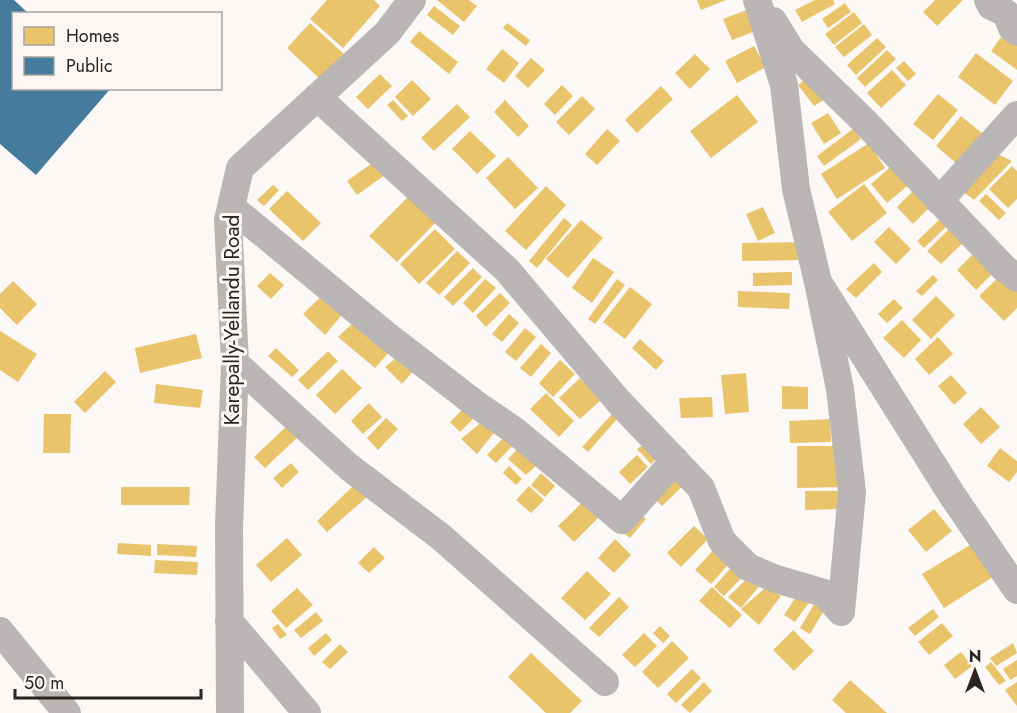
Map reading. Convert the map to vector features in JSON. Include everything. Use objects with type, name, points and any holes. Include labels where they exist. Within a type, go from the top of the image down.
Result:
[{"type":"street","name":"Karepally-Yellandu Road","points":[[230,713],[229,526],[235,363],[228,220],[240,168],[387,33],[412,0]]},
{"type":"street","points":[[317,97],[507,270],[619,402],[701,488],[722,541],[748,567],[776,579],[824,593],[841,612],[852,492],[840,389],[796,189],[784,86],[758,0]]},
{"type":"street","points":[[758,0],[791,50],[1004,268],[1017,278]]},
{"type":"street","points":[[988,0],[991,6],[1006,13],[1012,28],[1017,32]]},
{"type":"street","points":[[939,201],[1017,115]]},
{"type":"street","points":[[231,207],[393,340],[523,437],[621,520],[675,460]]},
{"type":"street","points":[[818,282],[951,495],[1017,590]]},
{"type":"street","points":[[235,363],[349,467],[441,537],[605,682]]},
{"type":"street","points":[[229,621],[307,713]]},
{"type":"street","points":[[0,631],[67,713]]},
{"type":"building: Homes","points":[[327,0],[374,0],[380,6],[343,48],[310,19]]},
{"type":"building: Homes","points":[[437,0],[469,0],[477,6],[464,22]]},
{"type":"building: Homes","points":[[697,0],[726,0],[701,10]]},
{"type":"building: Homes","points":[[815,0],[833,0],[835,4],[802,22],[795,10]]},
{"type":"building: Homes","points":[[935,0],[963,0],[937,26],[923,12]]},
{"type":"building: Homes","points":[[845,3],[851,12],[828,28],[822,19]]},
{"type":"building: Homes","points":[[434,6],[460,26],[453,35],[427,15]]},
{"type":"building: Homes","points":[[747,10],[756,31],[732,40],[723,19]]},
{"type":"building: Homes","points":[[854,12],[862,23],[834,45],[825,34]]},
{"type":"building: Homes","points":[[310,23],[345,55],[321,80],[287,48]]},
{"type":"building: Homes","points":[[507,23],[530,40],[526,46],[503,28]]},
{"type":"building: Homes","points":[[864,24],[872,35],[844,57],[835,47]]},
{"type":"building: Homes","points":[[1006,30],[1017,38],[1017,70],[991,51]]},
{"type":"building: Homes","points":[[419,31],[458,62],[449,74],[410,42]]},
{"type":"building: Homes","points":[[877,38],[886,47],[856,75],[847,65]]},
{"type":"building: Homes","points":[[754,46],[766,67],[737,83],[725,61]]},
{"type":"building: Homes","points":[[502,49],[519,63],[504,83],[486,69]]},
{"type":"building: Homes","points":[[887,50],[896,59],[865,87],[857,78]]},
{"type":"building: Homes","points":[[976,53],[1013,81],[995,105],[958,77]]},
{"type":"building: Homes","points":[[695,54],[710,69],[690,89],[675,73]]},
{"type":"building: Homes","points":[[531,58],[545,70],[528,88],[515,76]]},
{"type":"building: Homes","points":[[904,61],[916,74],[908,81],[896,68]]},
{"type":"building: Homes","points":[[892,70],[906,85],[881,108],[867,93]]},
{"type":"building: Homes","points":[[380,74],[392,86],[368,109],[356,97]]},
{"type":"building: Homes","points":[[808,77],[825,99],[814,106],[798,85]]},
{"type":"building: Homes","points":[[412,80],[431,99],[413,116],[395,97]]},
{"type":"building: Homes","points":[[562,85],[573,96],[555,115],[544,104]]},
{"type":"building: Homes","points":[[661,86],[673,99],[637,133],[625,120]]},
{"type":"building: Homes","points":[[938,94],[958,110],[933,140],[913,124]]},
{"type":"building: Homes","points":[[737,95],[758,122],[711,158],[690,131]]},
{"type":"building: Homes","points":[[582,96],[595,109],[569,135],[556,122]]},
{"type":"building: Homes","points":[[393,100],[408,116],[402,121],[387,105]]},
{"type":"building: Homes","points":[[505,100],[529,126],[518,137],[494,112]]},
{"type":"building: Homes","points":[[457,104],[470,117],[434,151],[421,138]]},
{"type":"building: Homes","points":[[828,113],[841,133],[824,144],[811,123]]},
{"type":"building: Homes","points":[[961,116],[983,134],[957,164],[936,146]]},
{"type":"building: Homes","points":[[607,129],[620,141],[597,165],[585,154]]},
{"type":"building: Homes","points":[[853,129],[861,139],[824,166],[817,156]]},
{"type":"building: Homes","points":[[470,131],[496,156],[477,174],[452,149]]},
{"type":"building: Homes","points":[[869,143],[885,168],[837,199],[821,174]]},
{"type":"building: Homes","points":[[996,153],[1012,161],[974,200],[957,187]]},
{"type":"building: Homes","points":[[508,157],[538,188],[515,209],[486,178]]},
{"type":"building: Homes","points":[[375,161],[385,175],[357,195],[347,181]]},
{"type":"building: Homes","points":[[895,163],[912,182],[887,203],[871,184]]},
{"type":"building: Homes","points":[[1012,166],[1017,171],[1017,199],[1008,208],[989,189]]},
{"type":"building: Homes","points":[[864,184],[887,213],[852,241],[828,212]]},
{"type":"building: Homes","points":[[273,185],[279,190],[264,206],[257,200]]},
{"type":"building: Homes","points":[[546,186],[566,205],[526,250],[505,231]]},
{"type":"building: Homes","points":[[918,186],[934,203],[913,224],[897,207]]},
{"type":"building: Homes","points":[[287,191],[321,223],[303,241],[269,209]]},
{"type":"building: Homes","points":[[986,194],[1006,213],[999,220],[979,201]]},
{"type":"building: Homes","points":[[410,195],[437,221],[397,262],[369,236]]},
{"type":"building: Homes","points":[[763,207],[775,233],[758,241],[746,214]]},
{"type":"building: Homes","points":[[942,217],[949,224],[924,248],[917,241]]},
{"type":"building: Homes","points":[[564,218],[572,225],[537,268],[529,261]]},
{"type":"building: Homes","points":[[581,220],[603,238],[568,278],[546,259]]},
{"type":"building: Homes","points":[[889,227],[911,249],[896,264],[874,242]]},
{"type":"building: Homes","points":[[435,229],[455,249],[419,284],[400,264]]},
{"type":"building: Homes","points":[[949,229],[963,243],[941,264],[927,251]]},
{"type":"building: Homes","points":[[805,242],[806,260],[742,261],[742,243]]},
{"type":"building: Homes","points":[[979,248],[998,268],[976,290],[957,270]]},
{"type":"building: Homes","points":[[457,251],[470,263],[439,295],[426,283]]},
{"type":"building: Homes","points":[[593,258],[614,272],[592,303],[572,288]]},
{"type":"building: Homes","points":[[874,263],[882,272],[856,298],[846,289]]},
{"type":"building: Homes","points":[[473,268],[482,277],[453,306],[444,297]]},
{"type":"building: Homes","points":[[792,272],[792,285],[753,286],[753,273]]},
{"type":"building: Homes","points":[[1004,272],[1017,286],[1017,308],[1004,321],[979,296]]},
{"type":"building: Homes","points":[[270,273],[284,285],[271,299],[257,286]]},
{"type":"building: Homes","points":[[933,275],[938,280],[922,296],[916,291]]},
{"type":"building: Homes","points":[[485,279],[496,288],[473,313],[463,303]]},
{"type":"building: Homes","points":[[617,279],[625,285],[595,324],[588,319]]},
{"type":"building: Homes","points":[[13,281],[37,304],[17,325],[0,308],[0,294]]},
{"type":"building: Homes","points":[[630,287],[652,304],[625,339],[603,322]]},
{"type":"building: Homes","points":[[327,291],[345,311],[325,335],[303,314]]},
{"type":"building: Homes","points":[[738,291],[790,293],[789,309],[738,307]]},
{"type":"building: Homes","points":[[500,293],[510,303],[486,327],[476,316]]},
{"type":"building: Homes","points":[[936,296],[955,315],[931,339],[912,320]]},
{"type":"building: Homes","points":[[894,299],[903,308],[887,323],[878,314]]},
{"type":"building: Homes","points":[[509,314],[519,323],[502,342],[492,334]]},
{"type":"building: Homes","points":[[357,319],[391,350],[375,368],[338,337]]},
{"type":"building: Homes","points":[[902,320],[921,340],[904,358],[883,338]]},
{"type":"building: Homes","points":[[525,328],[536,337],[516,361],[505,352]]},
{"type":"building: Homes","points":[[0,331],[37,354],[18,382],[0,370]]},
{"type":"building: Homes","points":[[196,334],[202,358],[140,373],[135,348]]},
{"type":"building: Homes","points":[[938,337],[953,354],[929,375],[915,359]]},
{"type":"building: Homes","points":[[640,339],[664,361],[656,370],[632,348]]},
{"type":"building: Homes","points":[[541,344],[551,353],[531,377],[520,368]]},
{"type":"building: Homes","points":[[276,348],[299,370],[292,377],[268,356]]},
{"type":"building: Homes","points":[[328,351],[338,361],[308,390],[298,380]]},
{"type":"building: Homes","points":[[401,354],[417,367],[402,384],[385,367]]},
{"type":"building: Homes","points":[[560,360],[575,374],[553,397],[539,383]]},
{"type":"building: Homes","points":[[342,369],[362,388],[335,414],[316,395]]},
{"type":"building: Homes","points":[[105,371],[116,382],[85,413],[74,402]]},
{"type":"building: Homes","points":[[746,373],[749,412],[725,414],[721,375]]},
{"type":"building: Homes","points":[[951,375],[967,393],[954,405],[938,386]]},
{"type":"building: Homes","points":[[580,378],[601,400],[580,419],[559,398]]},
{"type":"building: Homes","points":[[156,384],[203,390],[200,408],[154,403]]},
{"type":"building: Homes","points":[[782,386],[808,387],[808,409],[782,409]]},
{"type":"building: Homes","points":[[546,393],[574,421],[559,437],[530,409]]},
{"type":"building: Homes","points":[[712,397],[713,417],[681,418],[679,398]]},
{"type":"building: Homes","points":[[369,403],[382,417],[363,434],[351,421]]},
{"type":"building: Homes","points":[[468,404],[478,414],[460,432],[450,422]]},
{"type":"building: Homes","points":[[981,407],[1000,427],[981,444],[963,424]]},
{"type":"building: Homes","points":[[613,413],[618,418],[588,452],[582,447]]},
{"type":"building: Homes","points":[[44,414],[71,414],[70,453],[43,453]]},
{"type":"building: Homes","points":[[386,418],[398,429],[378,450],[367,438]]},
{"type":"building: Homes","points":[[830,419],[831,442],[790,443],[789,421]]},
{"type":"building: Homes","points":[[484,420],[498,428],[477,454],[461,439]]},
{"type":"building: Homes","points":[[288,425],[299,436],[265,468],[254,457]]},
{"type":"building: Homes","points":[[508,433],[517,441],[496,463],[487,455]]},
{"type":"building: Homes","points":[[523,443],[542,460],[526,475],[508,459]]},
{"type":"building: Homes","points":[[646,443],[658,457],[651,464],[637,449]]},
{"type":"building: Homes","points":[[797,446],[845,446],[845,487],[797,488]]},
{"type":"building: Homes","points":[[1000,448],[1017,461],[1017,472],[1009,482],[987,466]]},
{"type":"building: Homes","points":[[637,455],[648,467],[630,484],[619,472]]},
{"type":"building: Homes","points":[[291,463],[299,472],[282,488],[273,478]]},
{"type":"building: Homes","points":[[509,466],[522,479],[516,485],[503,473]]},
{"type":"building: Homes","points":[[679,469],[689,480],[662,506],[652,496]]},
{"type":"building: Homes","points":[[541,473],[555,486],[545,497],[531,485]]},
{"type":"building: Homes","points":[[354,485],[367,497],[327,532],[317,521]]},
{"type":"building: Homes","points":[[529,486],[544,500],[531,513],[516,500]]},
{"type":"building: Homes","points":[[121,487],[190,487],[189,505],[121,505]]},
{"type":"building: Homes","points":[[805,491],[839,491],[839,509],[805,510]]},
{"type":"building: Homes","points":[[589,496],[604,512],[574,542],[558,526]]},
{"type":"building: Homes","points":[[934,509],[952,531],[926,552],[908,530]]},
{"type":"building: Homes","points":[[637,512],[646,519],[630,538],[621,531]]},
{"type":"building: Homes","points":[[694,526],[708,539],[681,567],[667,553]]},
{"type":"building: Homes","points":[[287,538],[302,555],[271,582],[256,565]]},
{"type":"building: Homes","points":[[615,539],[631,555],[614,573],[598,558]]},
{"type":"building: Homes","points":[[975,542],[996,575],[944,608],[922,574]]},
{"type":"building: Homes","points":[[118,543],[151,545],[151,556],[117,554]]},
{"type":"building: Homes","points":[[157,544],[197,546],[196,557],[157,555]]},
{"type":"building: Homes","points":[[718,545],[733,559],[711,584],[695,570]]},
{"type":"building: Homes","points":[[374,547],[385,558],[369,573],[358,563]]},
{"type":"building: Homes","points":[[155,560],[198,562],[197,575],[154,573]]},
{"type":"building: Homes","points":[[736,562],[747,572],[724,596],[714,587]]},
{"type":"building: Homes","points":[[587,571],[611,594],[585,620],[561,598]]},
{"type":"building: Homes","points":[[751,575],[762,583],[741,608],[728,597]]},
{"type":"building: Homes","points":[[712,587],[742,615],[730,628],[699,601]]},
{"type":"building: Homes","points":[[297,588],[313,605],[286,628],[271,611]]},
{"type":"building: Homes","points":[[765,588],[781,596],[759,625],[741,609]]},
{"type":"building: Homes","points":[[799,592],[810,601],[795,622],[784,615]]},
{"type":"building: Homes","points":[[819,596],[829,602],[810,634],[800,628]]},
{"type":"building: Homes","points":[[619,597],[629,607],[599,637],[589,628]]},
{"type":"building: Homes","points":[[933,609],[939,617],[915,636],[908,628]]},
{"type":"building: Homes","points":[[316,612],[323,621],[301,638],[294,630]]},
{"type":"building: Homes","points":[[942,623],[953,636],[929,655],[918,642]]},
{"type":"building: Homes","points":[[278,624],[287,635],[280,639],[272,628]]},
{"type":"building: Homes","points":[[660,626],[670,636],[663,643],[653,633]]},
{"type":"building: Homes","points":[[793,630],[814,651],[794,671],[773,650]]},
{"type":"building: Homes","points":[[326,633],[332,640],[314,656],[308,648]]},
{"type":"building: Homes","points":[[644,633],[657,646],[635,667],[622,655]]},
{"type":"building: Homes","points":[[672,641],[689,658],[658,688],[642,672]]},
{"type":"building: Homes","points":[[1013,643],[1017,653],[996,666],[990,658]]},
{"type":"building: Homes","points":[[340,644],[348,652],[330,669],[322,662]]},
{"type":"building: Homes","points":[[961,652],[972,666],[955,679],[944,665]]},
{"type":"building: Homes","points":[[531,653],[582,701],[570,713],[546,713],[508,677]]},
{"type":"building: Homes","points":[[1017,660],[1017,676],[1010,680],[1003,669]]},
{"type":"building: Homes","points":[[991,662],[1006,681],[999,685],[985,667]]},
{"type":"building: Homes","points":[[692,669],[701,678],[676,703],[667,694]]},
{"type":"building: Homes","points":[[850,680],[887,713],[846,713],[832,700]]},
{"type":"building: Homes","points":[[704,682],[712,691],[690,713],[681,705]]},
{"type":"building: Homes","points":[[1017,682],[1017,706],[1005,690]]},
{"type":"building: Public","points":[[0,0],[14,0],[27,12],[12,12],[12,90],[109,90],[36,175],[0,144]]}]
